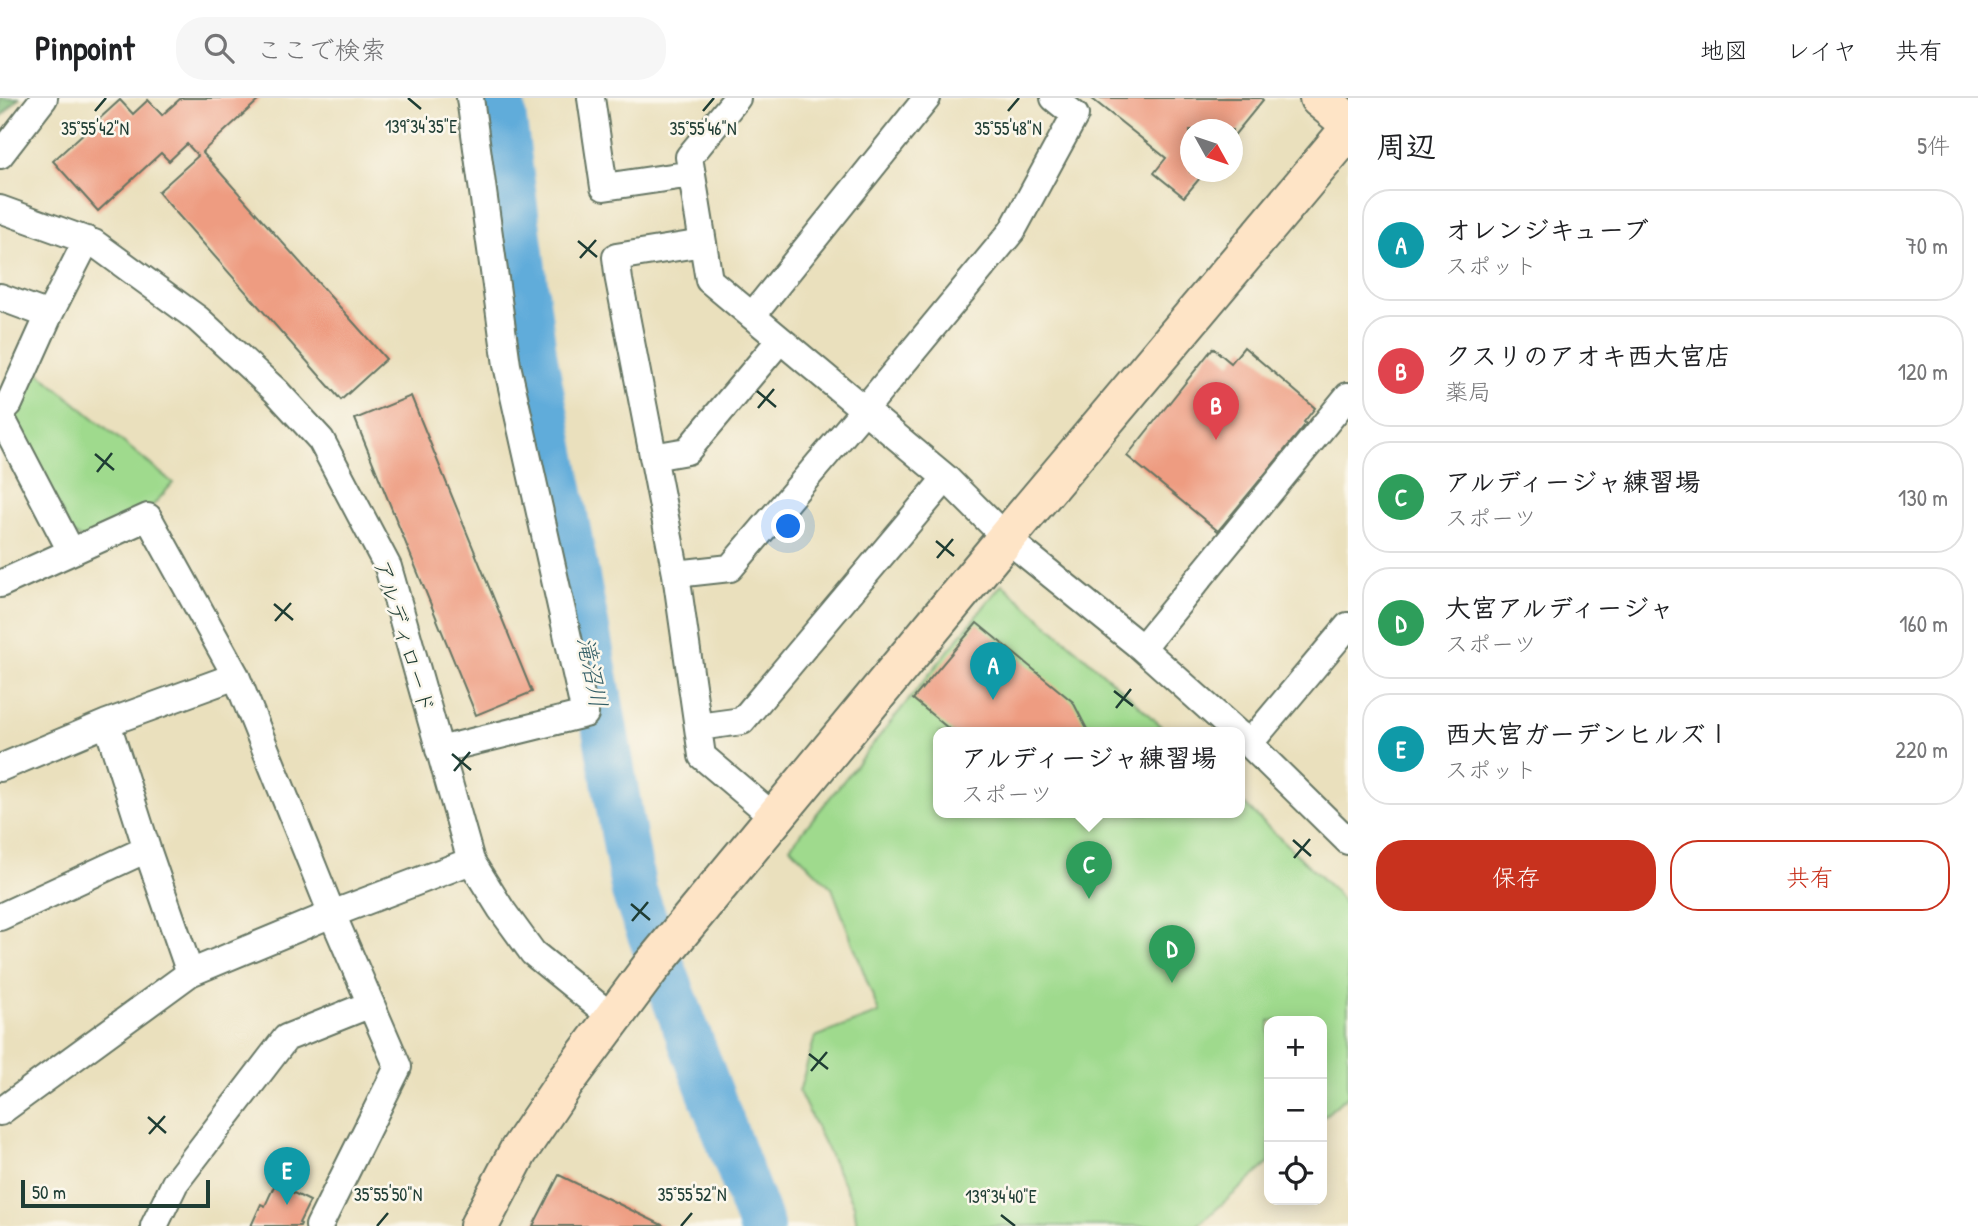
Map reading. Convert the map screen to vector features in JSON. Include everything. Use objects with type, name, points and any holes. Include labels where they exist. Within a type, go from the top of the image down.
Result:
[{"type":"street","points":[[0,155],[44,98]]},
{"type":"street","points":[[439,750],[585,714],[507,365],[470,98]]},
{"type":"street","points":[[591,98],[604,187],[692,174]]},
{"type":"street","points":[[737,98],[689,157],[709,280],[946,478],[1006,538],[1142,648],[1231,727]]},
{"type":"street","points":[[752,316],[927,98]]},
{"type":"street","points":[[676,574],[730,568],[1012,231],[1075,115],[1054,98]]},
{"type":"street","points":[[1319,98],[1348,122]]},
{"type":"street","points":[[479,1226],[518,1153],[564,1084],[651,967],[1348,131]]},
{"type":"street","name":"アルディロード","points":[[0,209],[88,240],[198,319],[276,391],[321,440],[388,567],[471,861],[500,909],[533,953],[612,1017]]},
{"type":"street","points":[[71,551],[0,414],[9,404],[49,315],[88,240]]},
{"type":"street","points":[[703,243],[616,257],[676,574],[702,756],[774,817]]},
{"type":"street","points":[[0,297],[49,315]]},
{"type":"street","points":[[653,457],[687,451],[780,340]]},
{"type":"street","points":[[1142,648],[1348,396]]},
{"type":"street","points":[[698,727],[741,722],[946,478]]},
{"type":"street","points":[[0,584],[148,517],[236,676],[332,914],[398,1067],[319,1226]]},
{"type":"street","points":[[1245,734],[1348,626]]},
{"type":"street","points":[[0,768],[107,723],[236,676]]},
{"type":"street","points":[[107,723],[190,973]]},
{"type":"street","points":[[1245,740],[1348,841]]},
{"type":"street","points":[[0,917],[147,849]]},
{"type":"street","points":[[0,1112],[190,973],[332,914],[471,861]]},
{"type":"street","points":[[154,1226],[175,1183],[286,1038],[371,1004]]},
{"type":"green space","points":[[0,98],[19,98],[0,118]]},
{"type":"green space","points":[[34,369],[173,483],[149,510],[84,539],[72,534],[13,413]]},
{"type":"green space","points":[[1002,584],[1162,727],[933,727],[933,818],[1245,818],[1245,805],[1335,891],[1348,908],[1348,1095],[1327,1114],[1327,1016],[1264,1016],[1264,1167],[1197,1226],[857,1226],[854,1205],[799,1092],[815,1037],[879,1013],[832,888],[790,847]]},
{"type":"building","points":[[181,98],[261,98],[202,152],[386,359],[341,400],[158,192],[198,156],[187,144],[169,161],[161,153],[98,211],[53,161],[120,100],[133,114],[148,100],[162,115]]},
{"type":"building","points":[[1091,98],[1263,100],[1243,125],[1243,119],[1180,119],[1180,182],[1197,182],[1184,197],[1154,173],[1166,158]]},
{"type":"building","points":[[1244,347],[1315,408],[1304,422],[1306,424],[1218,531],[1127,456],[1213,348],[1231,363]]},
{"type":"building","points":[[411,396],[532,692],[476,715],[355,419]]},
{"type":"building","points":[[977,623],[1073,702],[1086,727],[947,727],[913,699]]},
{"type":"building","points":[[559,1175],[664,1226],[533,1226]]},
{"type":"building","points":[[275,1184],[310,1201],[300,1226],[251,1226],[261,1204],[265,1206]]},
{"type":"waterway","name":"滝沼川","points":[[501,98],[534,354],[634,892],[761,1226]]},
{"type":"place","name":"クスリのアオキ西大宮店","points":[[1216,440]]},
{"type":"place","name":"オレンジキューブ","points":[[993,700]]},
{"type":"place","name":"アルディージャ練習場","points":[[1089,899]]},
{"type":"place","name":"大宮アルディージャ","points":[[1172,983]]},
{"type":"place","name":"西大宮ガーデンヒルズⅠ","points":[[287,1205]]}]
